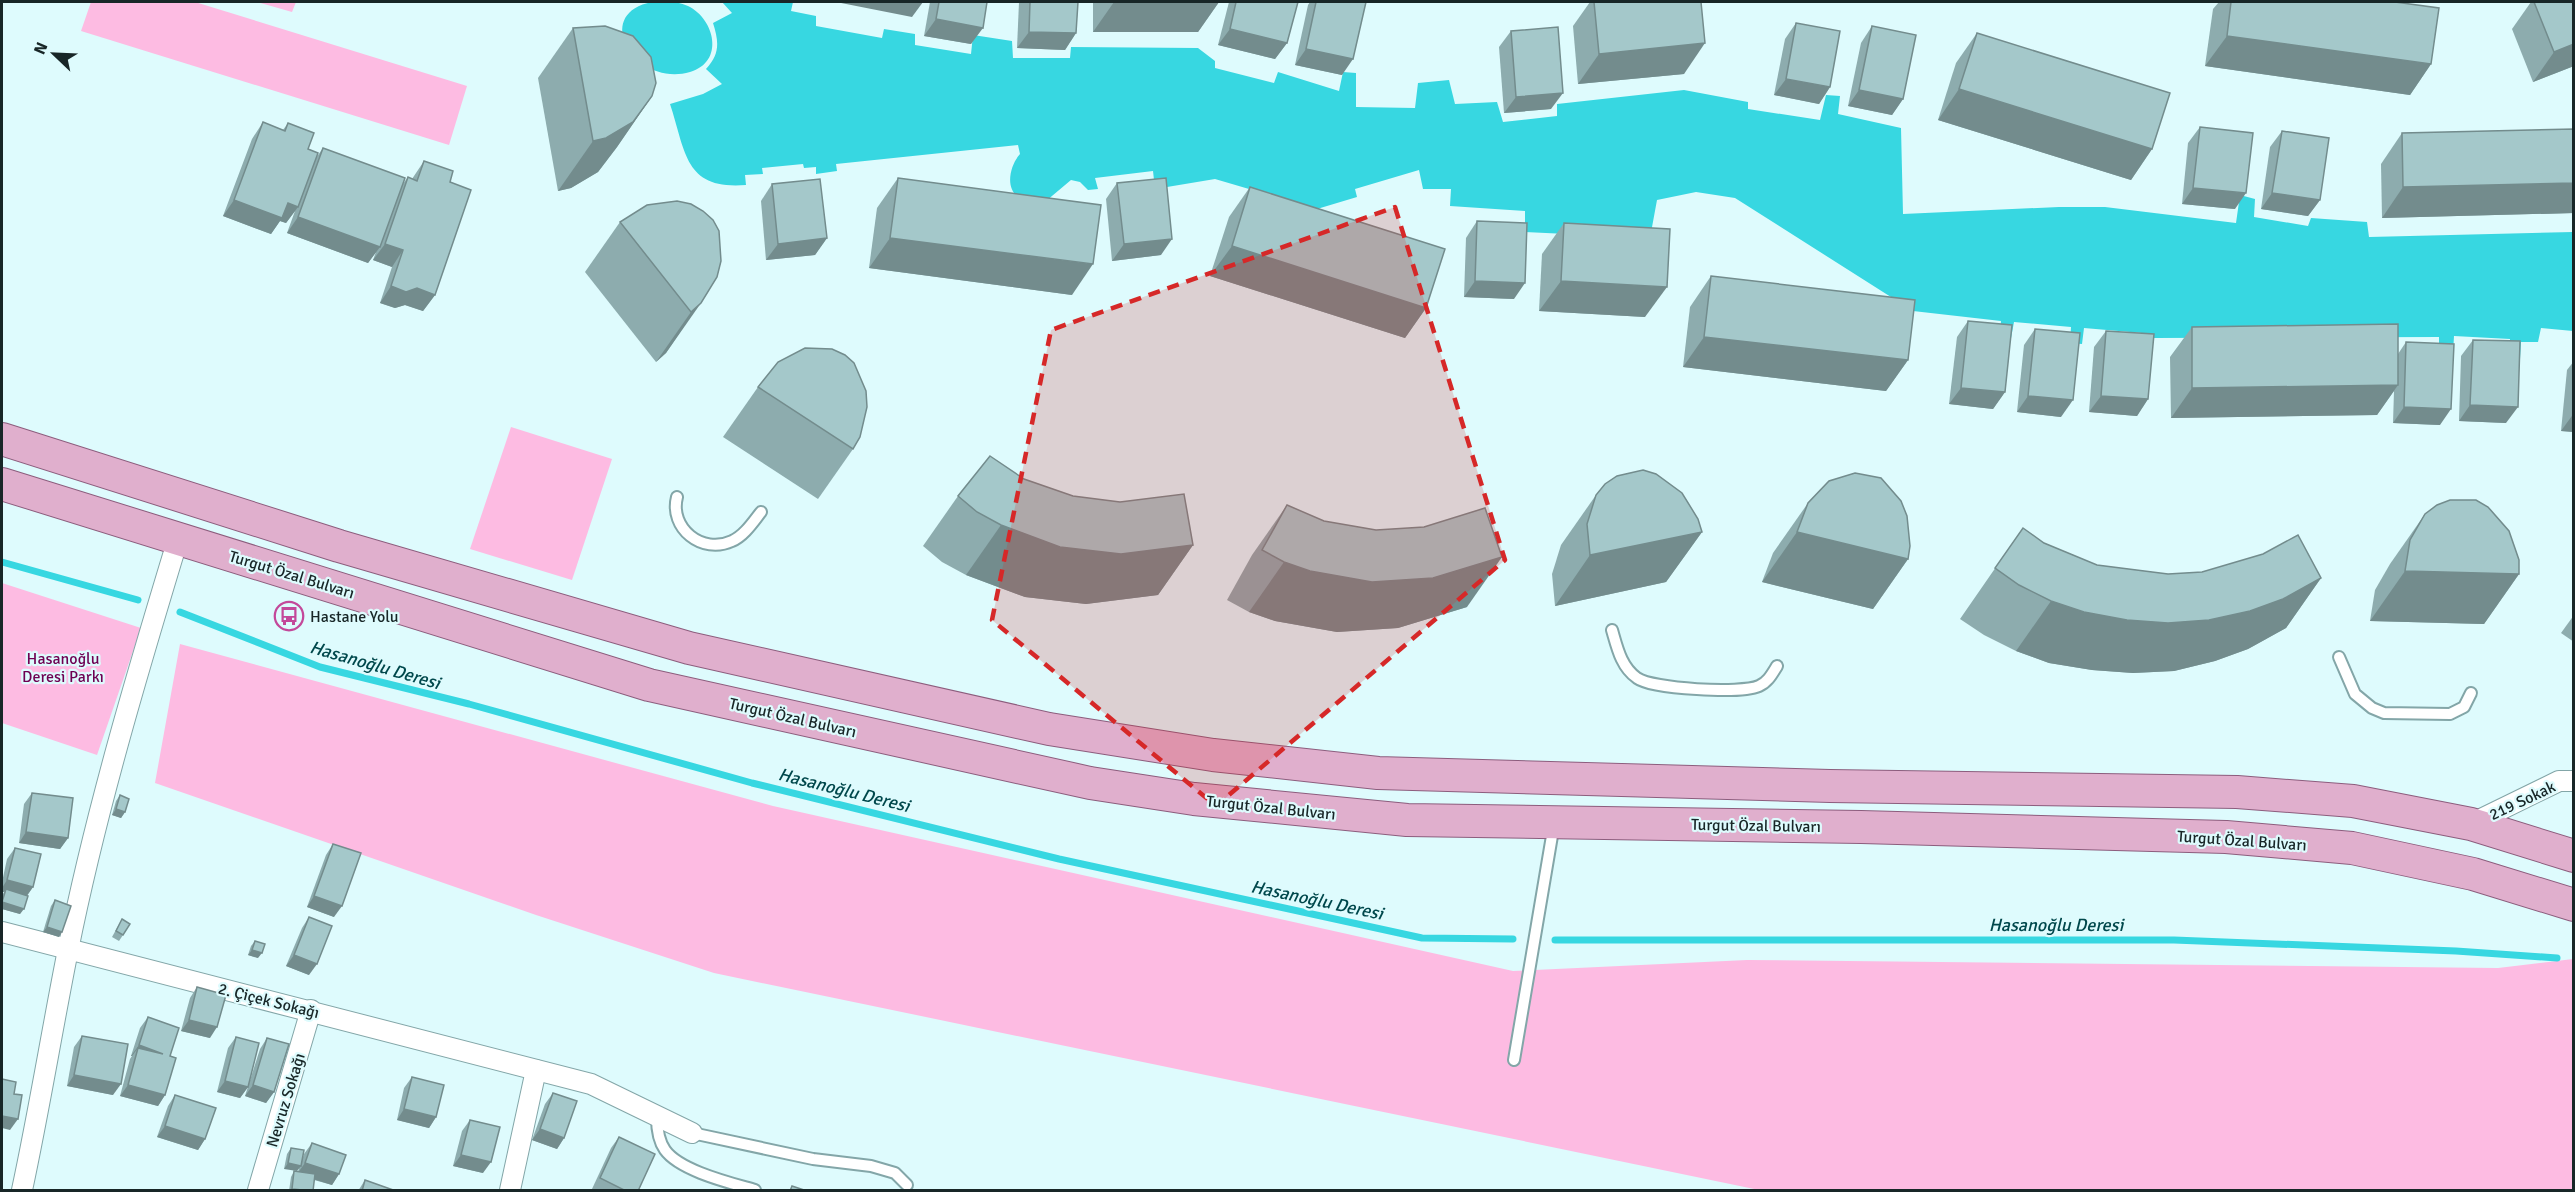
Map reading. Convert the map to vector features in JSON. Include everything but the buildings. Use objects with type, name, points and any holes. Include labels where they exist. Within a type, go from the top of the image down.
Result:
[{"type":"main road","points":[[2,439],[339,546],[689,648],[1048,729],[1213,755],[1378,772],[1830,786],[2237,792],[2353,801],[2471,824],[2574,856]]},
{"type":"main road","name":"Turgut Özal Bulvarı","points":[[2,484],[650,685],[1090,783],[1194,799],[1407,820],[1861,827],[2248,839],[2352,848],[2474,874],[2574,905]]},
{"type":"street","points":[[22,1191],[68,949],[108,782],[178,539]]},
{"type":"street","name":"219 Sokak","points":[[2471,824],[2559,781],[2574,781]]},
{"type":"street","name":"2. Çiçek Sokağı","points":[[2,932],[591,1084],[692,1133]]},
{"type":"street","name":"Nevruz Sokağı","points":[[258,1191],[311,1010]]},
{"type":"street","points":[[510,1191],[536,1070]]},
{"type":"lane","points":[[677,497],[675,516],[681,528],[691,537],[710,544],[735,540],[761,512]]},
{"type":"lane","points":[[1612,630],[1627,669],[1635,677],[1655,686],[1745,690],[1766,681],[1777,666]]},
{"type":"lane","points":[[2339,657],[2349,686],[2355,694],[2372,708],[2384,713],[2450,714],[2464,707],[2471,693]]},
{"type":"lane","points":[[1514,1060],[1554,823]]},
{"type":"lane","points":[[657,1118],[657,1132],[663,1148],[669,1155],[698,1171],[755,1191]]},
{"type":"lane","points":[[692,1133],[813,1159],[871,1166],[895,1173],[907,1185]]},
{"type":"highlighted area","points":[[1395,207],[1505,560],[1216,806],[992,620],[1051,330]]},
{"type":"green space","points":[[91,2],[195,2],[467,86],[449,145],[81,31]]},
{"type":"green space","points":[[257,2],[296,2],[292,12]]},
{"type":"green space","points":[[511,427],[612,459],[572,580],[470,549]]},
{"type":"green space","name":"Hasanoğlu Deresi Parkı","points":[[2,583],[141,628],[97,755],[2,723]]},
{"type":"green space","points":[[180,644],[773,806],[1513,971],[1747,960],[2498,968],[2573,959],[2573,1190],[1759,1190],[714,973],[536,915],[155,783]]},
{"type":"water","points":[[652,2],[684,4],[705,20],[710,30],[712,50],[701,67],[690,72],[670,74],[653,70],[638,60],[628,48],[623,34],[624,20],[634,9]]},
{"type":"water","points":[[722,2],[793,2],[791,11],[816,16],[816,26],[882,38],[884,29],[915,34],[915,45],[971,54],[973,35],[1012,41],[1013,58],[1070,58],[1071,47],[1198,48],[1215,61],[1215,68],[1274,83],[1278,72],[1339,91],[1343,72],[1356,73],[1356,107],[1415,108],[1418,83],[1449,80],[1455,104],[1497,102],[1503,122],[1557,116],[1557,104],[1684,90],[1748,102],[1748,109],[1820,120],[1826,95],[1840,96],[1838,114],[1901,128],[1903,214],[2105,207],[2236,223],[2240,195],[2255,199],[2254,217],[2308,226],[2311,218],[2367,222],[2369,237],[2573,232],[2573,331],[2541,328],[2538,342],[2521,342],[2520,359],[2510,357],[2510,339],[2454,336],[2453,354],[2439,352],[2439,337],[2153,338],[2142,333],[2084,328],[2082,344],[2070,343],[2071,327],[2014,322],[2011,338],[2000,336],[2001,321],[1913,311],[1735,198],[1696,192],[1657,200],[1650,238],[1525,232],[1525,211],[1450,206],[1451,189],[1423,189],[1419,170],[1355,189],[1357,197],[1317,209],[1215,179],[1155,189],[1153,171],[1095,178],[1098,189],[1088,190],[1080,182],[1071,180],[1046,201],[1027,201],[1018,197],[1011,186],[1011,172],[1020,154],[1018,145],[836,164],[837,171],[816,174],[816,167],[804,168],[803,164],[762,168],[763,174],[745,175],[746,185],[726,185],[710,181],[699,174],[691,164],[670,104],[703,94],[722,84],[706,69],[714,58],[717,48],[713,23],[732,13]]},
{"type":"waterway","name":"Hasanoğlu Deresi","points":[[2,562],[138,600]]},
{"type":"waterway","name":"Hasanoğlu Deresi","points":[[180,612],[320,667],[469,704],[752,783],[1059,859],[1422,938],[1513,939]]},
{"type":"waterway","name":"Hasanoğlu Deresi","points":[[1555,940],[2174,940],[2456,951],[2557,958]]},
{"type":"place","name":"Hastane Yolu","points":[[289,616]]}]
